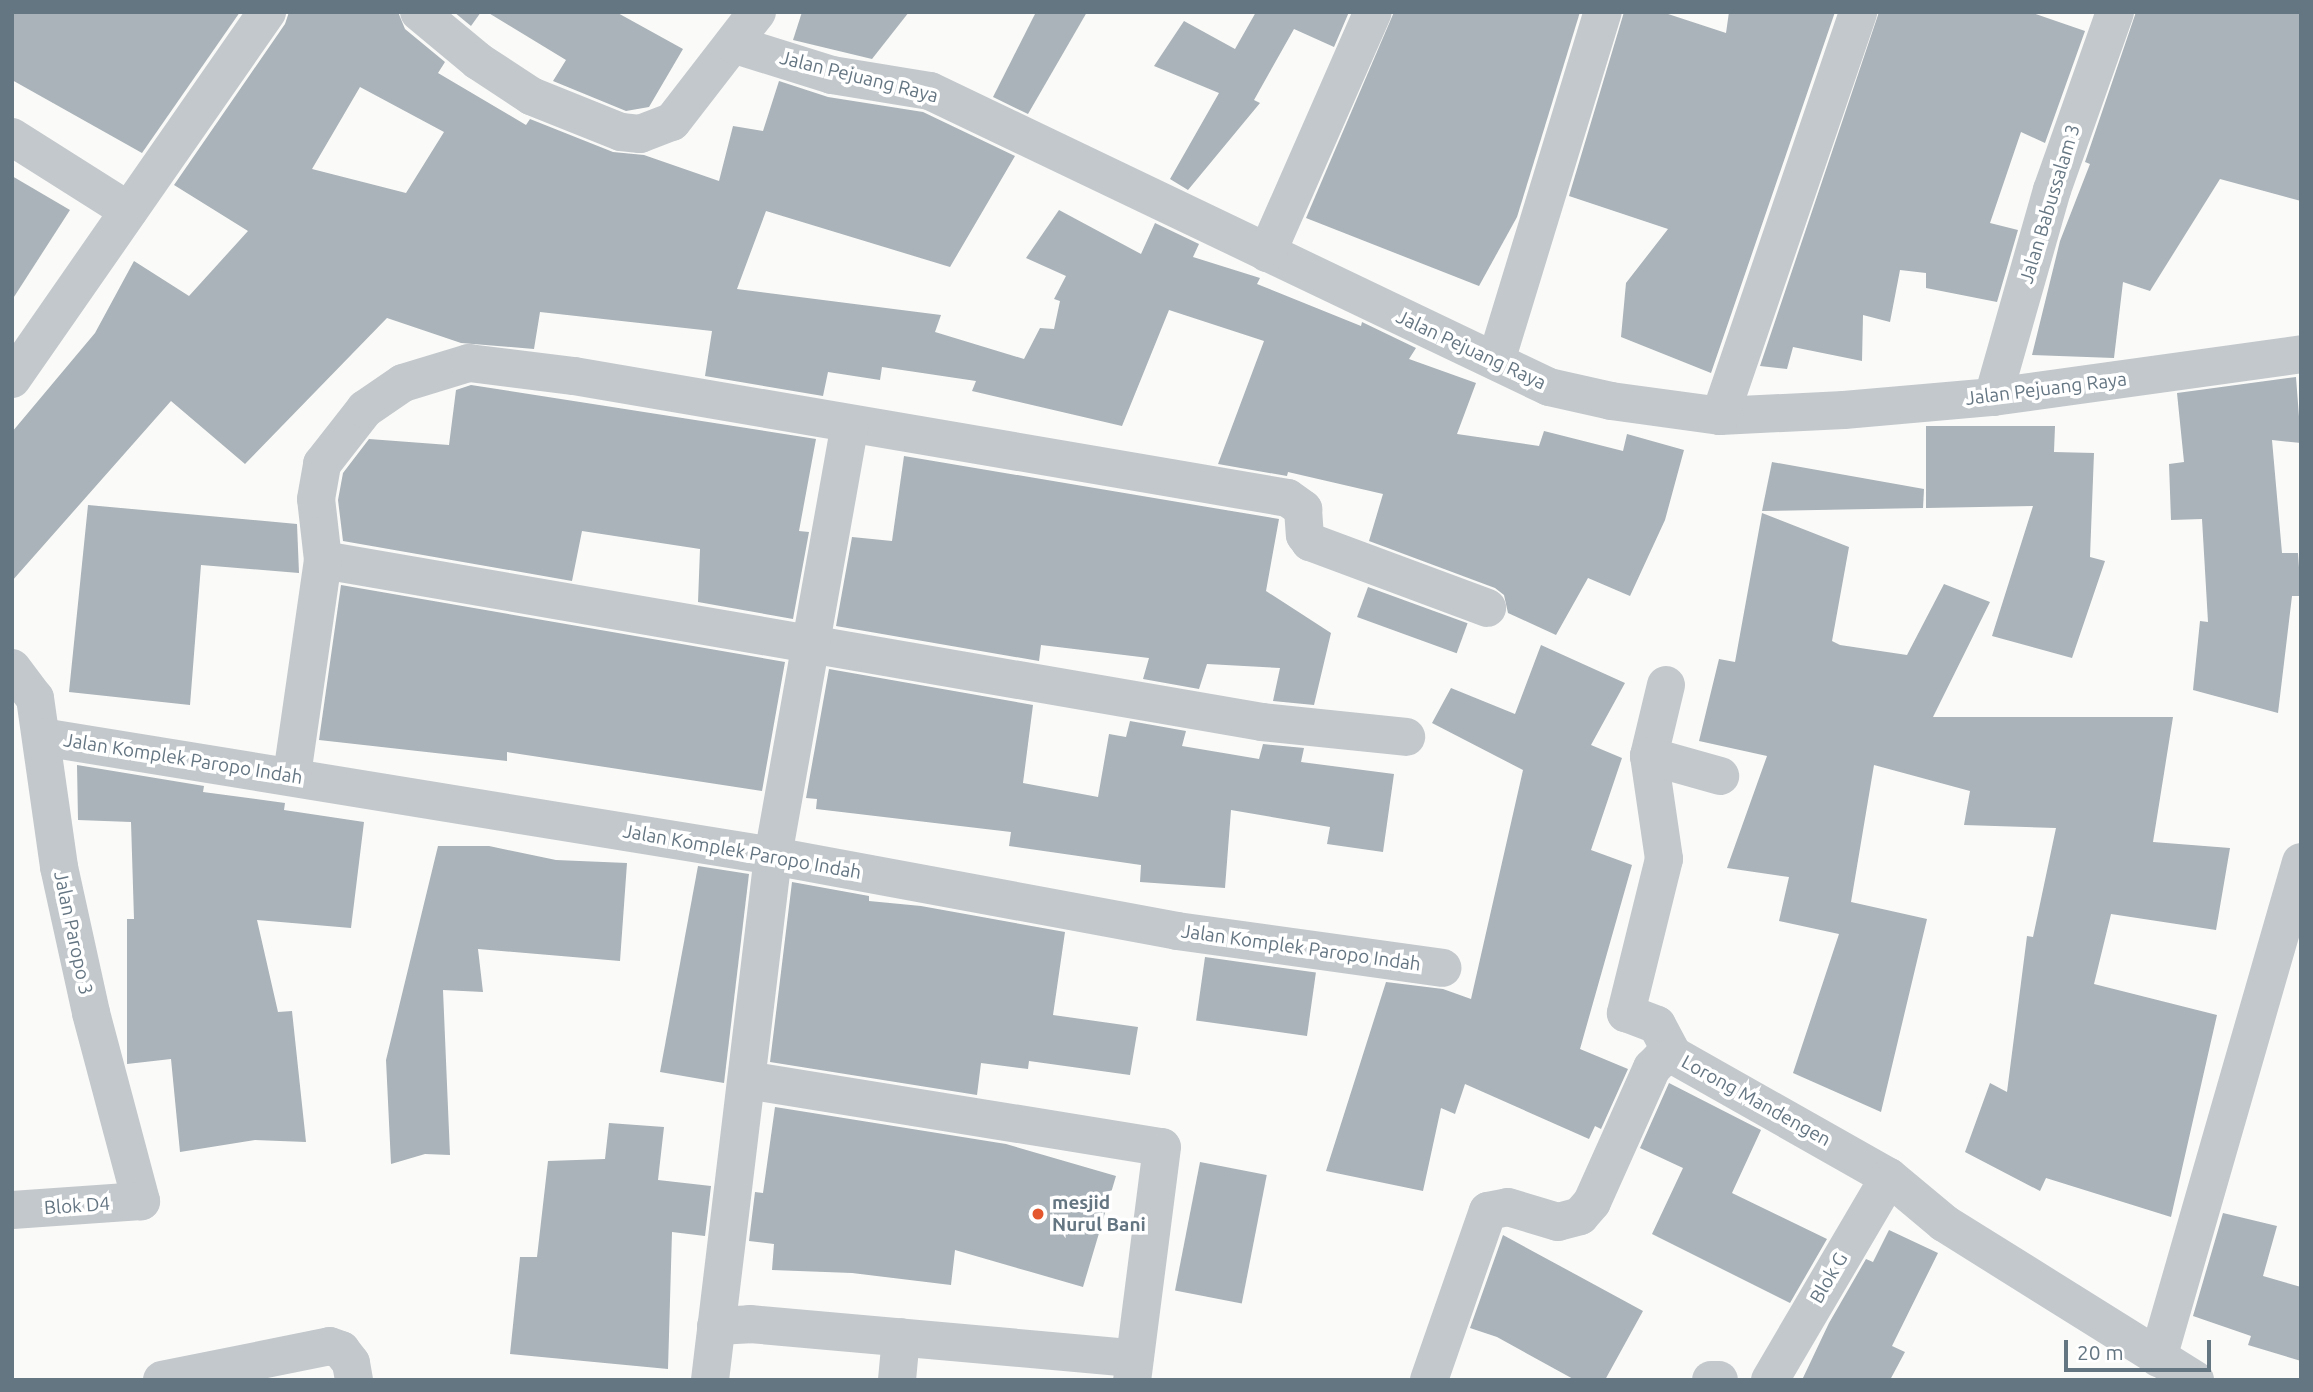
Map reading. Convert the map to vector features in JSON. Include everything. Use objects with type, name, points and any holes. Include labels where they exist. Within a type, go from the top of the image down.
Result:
[{"type":"street","points":[[12,379],[267,12]]},
{"type":"street","points":[[419,12],[478,61],[531,96],[621,132],[640,134],[672,122],[757,12]]},
{"type":"street","points":[[1267,253],[1373,12]]},
{"type":"street","points":[[1496,361],[1604,12]]},
{"type":"street","points":[[1720,416],[1858,12]]},
{"type":"street","name":"Jalan Babussalam 3","points":[[1993,397],[2052,190],[2115,12]]},
{"type":"street","name":"Jalan Pejuang Raya","points":[[733,44],[832,75],[930,91],[1549,387],[1655,410],[1720,416],[1993,397],[2301,354]]},
{"type":"street","points":[[12,136],[129,211]]},
{"type":"street","points":[[292,775],[323,560],[316,499],[322,464],[365,409],[403,383],[429,372],[469,363],[575,376],[1289,498],[1303,509],[1305,535],[1310,542],[1487,608]]},
{"type":"street","points":[[710,1380],[773,856],[850,425]]},
{"type":"street","points":[[323,560],[811,642],[1262,722],[1406,737]]},
{"type":"street","name":"Jalan Paropo 3","points":[[12,668],[35,698],[59,867],[91,1013],[141,1201]]},
{"type":"street","points":[[1666,685],[1649,756],[1664,859],[1626,1013],[1657,1025],[1674,1055]]},
{"type":"street","name":"Jalan Komplek Paropo Indah","points":[[42,737],[292,775],[773,856],[1177,931],[1442,968]]},
{"type":"street","points":[[1649,756],[1720,776]]},
{"type":"street","points":[[2158,1358],[2301,862]]},
{"type":"street","name":"Lorong Mandengen","points":[[1429,1380],[1488,1210],[1508,1207],[1558,1222],[1580,1216],[1592,1202],[1652,1068],[1661,1059],[1674,1055],[1889,1177],[1944,1223],[2195,1380]]},
{"type":"street","points":[[716,1326],[750,1324],[901,1337],[1133,1369],[1162,1147],[747,1080]]},
{"type":"street","name":"Blok G","points":[[1770,1380],[1889,1177]]},
{"type":"street","name":"Blok D4","points":[[12,1210],[141,1201]]},
{"type":"street","points":[[897,1380],[901,1337]]},
{"type":"street","points":[[162,1380],[330,1346],[346,1356],[354,1380]]},
{"type":"street","points":[[1711,1380],[1719,1380]]},
{"type":"building","points":[[12,12],[240,12],[142,153],[12,80]]},
{"type":"building","points":[[289,12],[398,12],[405,29],[445,62],[438,73],[526,125],[530,119],[613,152],[644,155],[719,181],[733,126],[763,131],[779,81],[828,97],[923,112],[1015,156],[950,267],[766,211],[737,289],[941,315],[935,332],[1024,359],[1040,328],[1054,329],[1060,301],[1054,299],[1066,276],[1026,258],[1059,210],[1141,254],[1155,223],[1199,244],[1193,257],[1260,278],[1257,284],[1361,326],[1362,322],[1416,348],[1409,359],[1476,383],[1457,434],[1539,446],[1544,431],[1623,451],[1627,434],[1684,450],[1665,520],[1630,596],[1588,578],[1556,635],[1508,613],[1504,595],[1495,588],[1369,541],[1383,494],[1288,472],[1287,476],[1218,464],[1264,341],[1169,310],[1122,426],[972,391],[976,381],[882,367],[880,380],[828,372],[823,396],[705,376],[712,331],[540,312],[534,349],[461,343],[387,318],[245,464],[171,401],[12,581],[12,432],[95,333],[134,261],[189,296],[248,231],[174,185],[285,24]],"holes":[[[360,87],[444,132],[406,193],[312,169]]]},
{"type":"building","points":[[454,12],[481,12],[471,26]]},
{"type":"building","points":[[487,12],[616,12],[683,49],[649,107],[626,111],[553,81],[566,60]]},
{"type":"building","points":[[802,12],[909,12],[872,59],[793,40]]},
{"type":"building","points":[[1036,12],[1087,12],[1028,114],[993,97]]},
{"type":"building","points":[[1256,12],[1349,12],[1334,47],[1294,29],[1254,100],[1260,103],[1188,190],[1170,179],[1219,93],[1154,66],[1184,21],[1235,49]]},
{"type":"building","points":[[1394,12],[1580,12],[1517,217],[1479,286],[1306,218]]},
{"type":"building","points":[[1624,12],[1662,12],[1726,33],[1729,12],[1835,12],[1711,373],[1621,337],[1626,283],[1668,229],[1569,196]]},
{"type":"building","points":[[1879,12],[2030,12],[2085,31],[2045,143],[2021,132],[1990,223],[2018,230],[1997,302],[1926,288],[1926,273],[1900,270],[1890,322],[1863,315],[1862,361],[1793,347],[1787,369],[1760,366]]},
{"type":"building","points":[[2136,12],[2301,12],[2301,201],[2220,179],[2150,291],[2123,282],[2114,358],[2032,355],[2060,241],[2090,164],[2085,162]]},
{"type":"building","points":[[12,176],[70,210],[12,300]]},
{"type":"building","points":[[2296,377],[2301,443],[2272,440],[2282,553],[2298,553],[2301,596],[2292,596],[2278,713],[2193,690],[2200,621],[2208,622],[2202,519],[2171,520],[2169,464],[2184,462],[2177,393]]},
{"type":"building","points":[[471,385],[816,439],[799,531],[809,532],[793,619],[698,602],[700,549],[582,531],[572,581],[343,541],[338,500],[343,473],[369,439],[449,445],[456,390]]},
{"type":"building","points":[[1926,426],[2055,426],[2054,452],[2094,453],[2090,557],[2105,561],[2072,658],[1992,636],[2033,506],[1926,508]]},
{"type":"building","points":[[904,456],[1279,519],[1266,591],[1331,633],[1314,705],[1273,701],[1280,668],[1207,664],[1199,689],[1143,679],[1149,658],[1041,645],[1039,661],[836,626],[852,537],[892,541]]},
{"type":"building","points":[[1772,462],[1924,489],[1923,508],[1762,511]]},
{"type":"building","points":[[88,505],[297,524],[299,573],[201,565],[190,705],[69,692]]},
{"type":"building","points":[[1762,513],[1849,547],[1832,641],[1840,645],[1907,655],[1944,584],[1990,602],[1933,717],[2173,717],[2153,842],[2230,848],[2216,930],[2111,914],[2094,984],[2217,1015],[2171,1217],[2046,1178],[2040,1191],[1965,1152],[1990,1083],[2007,1092],[2027,936],[2033,937],[2056,828],[1964,825],[1970,791],[1874,765],[1851,902],[1927,919],[1881,1112],[1793,1073],[1839,934],[1779,921],[1789,877],[1727,868],[1767,756],[1699,741],[1719,659],[1735,662]]},
{"type":"building","points":[[341,585],[785,662],[762,791],[507,752],[507,761],[319,740]]},
{"type":"building","points":[[1368,587],[1468,623],[1457,653],[1357,617]]},
{"type":"building","points":[[1541,645],[1625,683],[1591,745],[1622,758],[1591,850],[1632,865],[1580,1049],[1628,1069],[1601,1129],[1595,1126],[1589,1139],[1465,1084],[1455,1114],[1441,1108],[1423,1191],[1326,1171],[1386,982],[1443,989],[1471,999],[1523,770],[1432,723],[1451,688],[1515,714]]},
{"type":"building","points":[[829,669],[1033,705],[1023,783],[1098,797],[1109,734],[1126,737],[1130,721],[1186,731],[1182,746],[1259,759],[1263,744],[1304,748],[1301,762],[1394,774],[1383,852],[1327,844],[1330,827],[1231,810],[1225,888],[1140,882],[1141,865],[1009,846],[1011,832],[816,809],[817,799],[806,798]]},
{"type":"building","points":[[77,765],[204,786],[203,792],[285,803],[284,810],[364,822],[351,928],[257,920],[278,1012],[292,1011],[306,1142],[255,1140],[180,1152],[171,1059],[127,1064],[127,919],[134,919],[131,822],[78,820]]},
{"type":"building","points":[[438,846],[489,846],[556,860],[627,863],[620,961],[478,949],[483,992],[443,990],[450,1155],[425,1154],[391,1164],[386,1060]]},
{"type":"building","points":[[698,866],[749,874],[724,1083],[660,1072]]},
{"type":"building","points":[[792,882],[869,896],[869,901],[921,906],[1065,932],[1053,1015],[1138,1027],[1130,1075],[1029,1061],[1028,1069],[981,1063],[977,1095],[770,1062]]},
{"type":"building","points":[[1205,957],[1316,973],[1307,1036],[1196,1020]]},
{"type":"building","points":[[1669,1083],[1761,1130],[1732,1193],[1827,1239],[1790,1303],[1652,1234],[1683,1168],[1640,1148]]},
{"type":"building","points":[[775,1107],[1006,1144],[1116,1176],[1083,1287],[955,1250],[951,1285],[852,1273],[772,1270],[774,1244],[749,1241],[755,1192],[763,1193]]},
{"type":"building","points":[[609,1123],[664,1127],[658,1180],[711,1186],[705,1236],[672,1232],[668,1369],[510,1354],[520,1257],[537,1257],[548,1161],[605,1159]]},
{"type":"building","points":[[1200,1162],[1267,1175],[1242,1304],[1175,1291]]},
{"type":"building","points":[[2223,1213],[2277,1226],[2263,1276],[2301,1287],[2301,1361],[2248,1345],[2251,1336],[2193,1316]]},
{"type":"building","points":[[1889,1230],[1938,1253],[1892,1346],[1905,1352],[1890,1380],[1802,1380],[1829,1323],[1866,1259],[1873,1262]]},
{"type":"building","points":[[1503,1235],[1643,1311],[1605,1380],[1575,1380],[1497,1337],[1470,1328]]},
{"type":"place","name":"mesjid Nurul Bani","points":[[1038,1214]]}]
